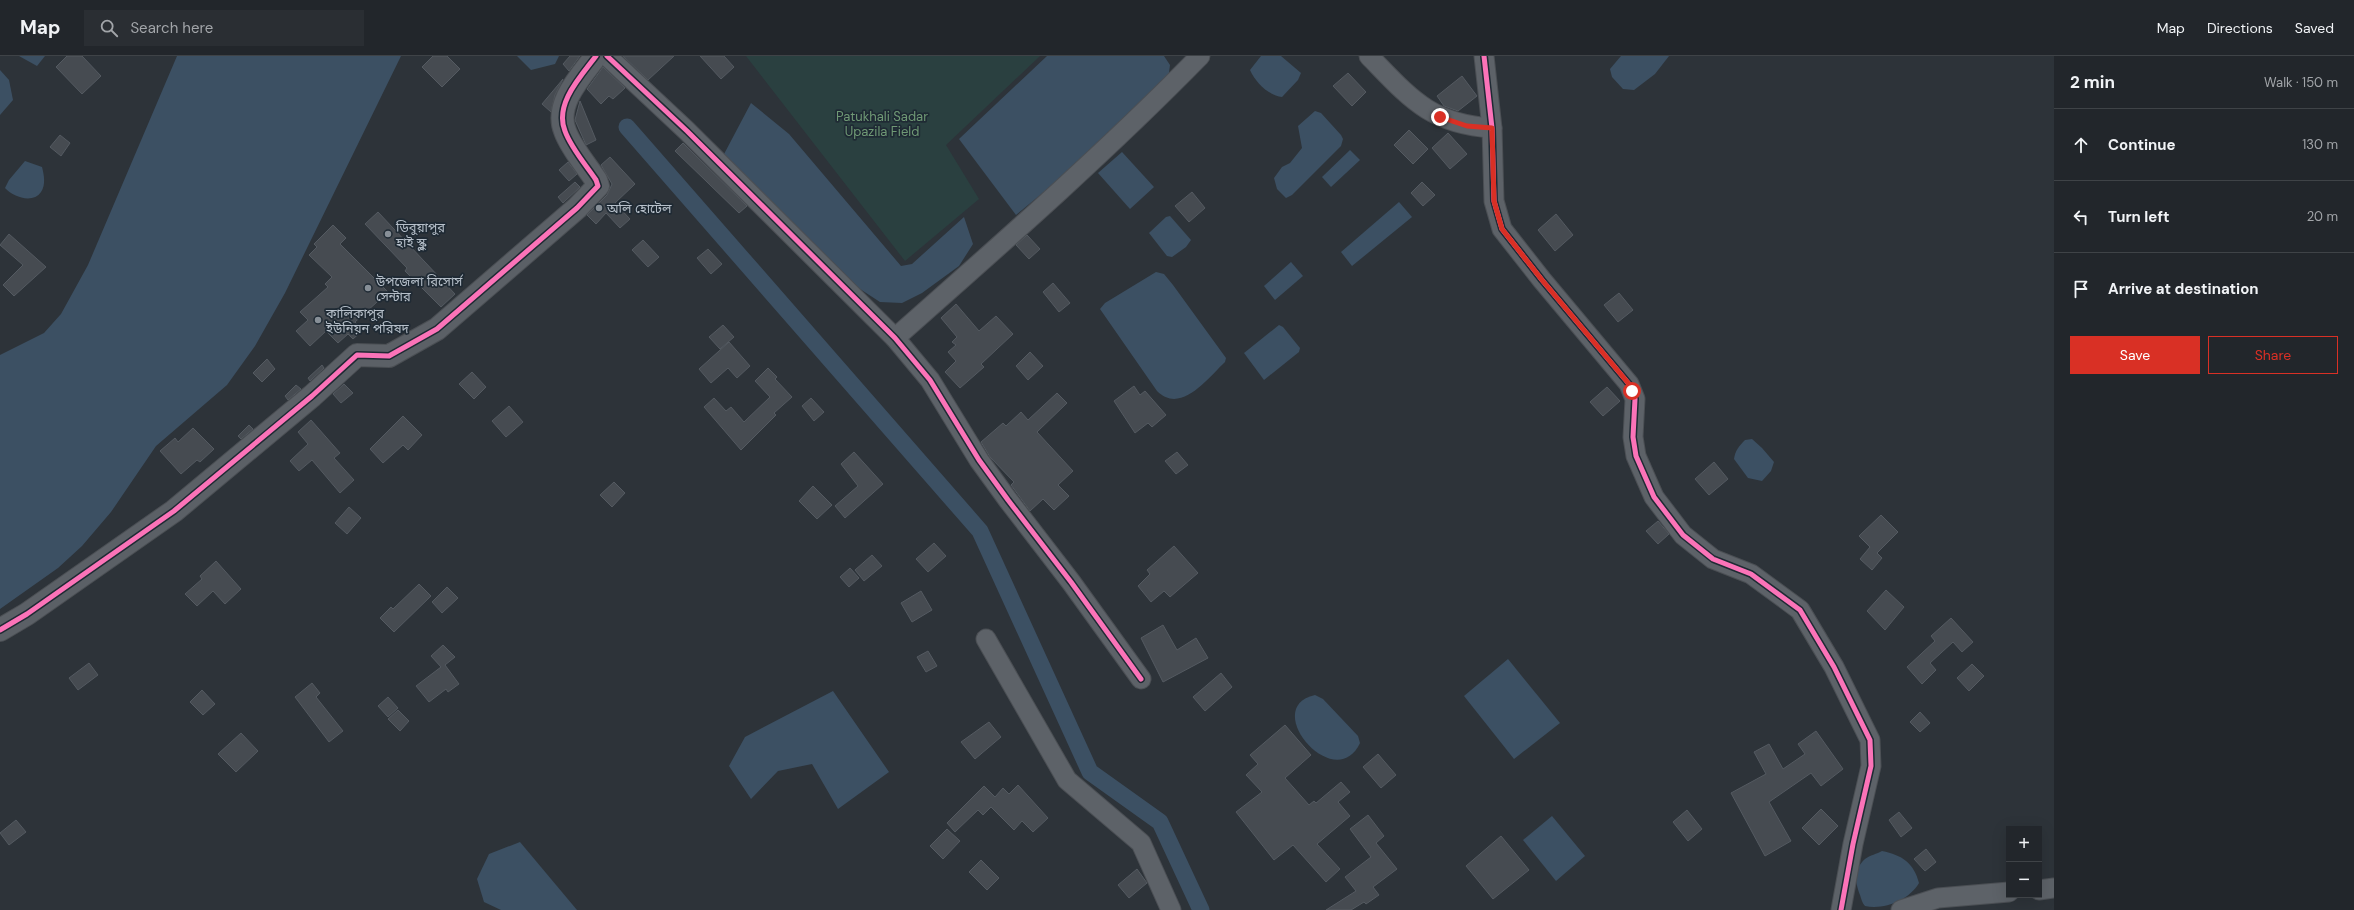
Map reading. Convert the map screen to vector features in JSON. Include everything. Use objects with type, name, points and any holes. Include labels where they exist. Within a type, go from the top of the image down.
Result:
[{"type":"street","points":[[0,630],[27,614],[174,511],[312,396],[357,355],[389,356],[438,329],[582,203],[598,186],[596,180],[565,132],[562,112],[567,97],[596,56]]},
{"type":"street","points":[[607,56],[687,131],[895,338],[930,380],[979,460],[1141,678]]},
{"type":"street","points":[[895,338],[1022,226],[1135,122],[1200,56]]},
{"type":"street","points":[[1369,56],[1413,100],[1430,112],[1467,126],[1492,128]]},
{"type":"street","points":[[1484,56],[1492,128],[1494,201],[1502,229],[1542,280],[1629,384],[1635,399],[1633,437],[1636,456],[1654,497],[1683,535],[1713,559],[1751,574],[1800,610],[1834,667],[1870,740],[1871,766],[1853,844],[1841,910]]},
{"type":"street","points":[[986,638],[1067,780],[1141,843],[1171,910]]},
{"type":"street","points":[[2042,890],[2054,888]]},
{"type":"street","points":[[1901,910],[1938,898],[2006,892]]},
{"type":"green space","name":"Patukhali Sadar Upazila Field","points":[[746,56],[1040,56],[946,145],[979,199],[905,261]]},
{"type":"water","points":[[19,56],[45,56],[37,66]]},
{"type":"water","points":[[177,56],[401,56],[285,293],[255,346],[227,385],[156,446],[111,512],[82,546],[58,568],[0,609],[0,355],[44,333],[61,314],[88,265]]},
{"type":"water","points":[[517,56],[559,56],[555,64],[531,70]]},
{"type":"water","points":[[1047,56],[1164,56],[1170,65],[1168,80],[1068,172],[1016,215],[959,139]]},
{"type":"water","points":[[1261,56],[1281,56],[1301,73],[1298,80],[1282,97],[1272,94],[1263,88],[1250,70]]},
{"type":"water","points":[[1621,56],[1669,56],[1655,74],[1634,90],[1623,89],[1612,77],[1610,69]]},
{"type":"water","points":[[0,70],[9,80],[13,100],[0,115]]},
{"type":"water","points":[[751,103],[789,134],[901,266],[912,264],[964,217],[973,244],[959,266],[922,293],[902,303],[880,302],[840,276],[723,156]]},
{"type":"water","points":[[1315,111],[1321,113],[1341,135],[1343,139],[1341,146],[1292,195],[1286,198],[1277,189],[1274,178],[1282,167],[1290,163],[1302,148],[1298,126]]},
{"type":"water","points":[[1350,150],[1360,160],[1331,187],[1322,177]]},
{"type":"water","points":[[1122,152],[1154,187],[1130,209],[1098,173]]},
{"type":"water","points":[[25,161],[42,167],[43,170],[43,189],[33,198],[23,198],[13,194],[5,188],[9,180]]},
{"type":"water","points":[[1399,202],[1412,217],[1352,266],[1341,252]]},
{"type":"water","points":[[1170,216],[1191,240],[1186,247],[1172,257],[1167,256],[1149,233],[1166,217]]},
{"type":"water","points":[[1291,262],[1303,276],[1275,300],[1264,286]]},
{"type":"water","points":[[1156,272],[1164,274],[1173,285],[1226,358],[1225,362],[1194,392],[1185,397],[1175,399],[1166,397],[1157,391],[1100,309],[1105,303]]},
{"type":"water","points":[[1279,325],[1283,327],[1300,348],[1299,352],[1264,380],[1244,353]]},
{"type":"water","points":[[1752,439],[1774,462],[1771,471],[1762,481],[1748,478],[1734,459],[1736,451],[1741,444],[1745,440]]},
{"type":"water","points":[[1508,659],[1560,723],[1514,759],[1464,696]]},
{"type":"water","points":[[833,691],[889,772],[838,809],[812,764],[778,771],[751,799],[729,766],[745,737]]},
{"type":"water","points":[[1315,695],[1323,699],[1358,736],[1360,743],[1349,757],[1335,760],[1320,754],[1307,743],[1298,729],[1295,715],[1300,703]]},
{"type":"water","points":[[1552,816],[1585,856],[1556,881],[1523,840]]},
{"type":"water","points":[[520,842],[577,910],[501,910],[484,902],[477,879],[489,854]]},
{"type":"water","points":[[1882,851],[1896,855],[1906,861],[1914,870],[1919,883],[1915,889],[1903,899],[1896,902],[1888,905],[1873,907],[1865,906],[1856,880],[1858,867],[1869,856]]},
{"type":"building","points":[[67,56],[82,56],[101,76],[82,94],[56,67]]},
{"type":"building","points":[[433,56],[447,56],[460,69],[442,87],[422,67]]},
{"type":"building","points":[[570,56],[580,56],[569,71],[563,64]]},
{"type":"building","points":[[623,56],[674,56],[648,80]]},
{"type":"building","points":[[700,56],[724,56],[734,67],[721,79]]},
{"type":"building","points":[[603,67],[625,88],[613,99],[609,96],[601,104],[587,89]]},
{"type":"building","points":[[1348,73],[1366,92],[1352,106],[1333,86]]},
{"type":"building","points":[[1462,76],[1477,96],[1458,111],[1444,106],[1437,96]]},
{"type":"building","points":[[563,79],[555,95],[551,112],[542,104]]},
{"type":"building","points":[[580,101],[596,140],[586,145],[575,120]]},
{"type":"building","points":[[1409,130],[1428,149],[1413,164],[1394,145]]},
{"type":"building","points":[[1448,133],[1467,154],[1450,169],[1432,148]]},
{"type":"building","points":[[60,135],[70,143],[61,156],[50,147]]},
{"type":"building","points":[[683,143],[747,206],[739,213],[675,151]]},
{"type":"building","points":[[610,157],[635,184],[615,203],[630,219],[620,228],[606,213],[596,224],[587,215],[607,195],[612,184],[601,165]]},
{"type":"building","points":[[568,162],[577,174],[569,181],[559,170]]},
{"type":"building","points":[[575,182],[580,187],[563,203],[558,197]]},
{"type":"building","points":[[1422,182],[1435,195],[1423,206],[1411,193]]},
{"type":"building","points":[[1192,192],[1205,208],[1189,222],[1175,206]]},
{"type":"building","points":[[378,212],[455,294],[441,307],[405,271],[407,268],[365,224]]},
{"type":"building","points":[[1556,214],[1573,235],[1555,251],[1538,230]]},
{"type":"building","points":[[333,225],[346,238],[340,244],[388,292],[355,322],[363,330],[353,339],[348,334],[338,343],[326,331],[310,346],[296,331],[308,320],[300,312],[328,287],[325,284],[332,277],[309,255],[317,247],[314,244]]},
{"type":"building","points":[[9,234],[46,267],[14,296],[3,285],[23,265],[0,245]]},
{"type":"building","points":[[1027,235],[1040,249],[1029,259],[1016,245]]},
{"type":"building","points":[[643,240],[659,257],[648,267],[632,250]]},
{"type":"building","points":[[708,249],[722,264],[711,274],[697,258]]},
{"type":"building","points":[[1053,283],[1070,303],[1059,312],[1043,292]]},
{"type":"building","points":[[1619,293],[1633,310],[1618,322],[1604,305]]},
{"type":"building","points":[[956,304],[979,331],[996,316],[1013,334],[981,364],[984,367],[960,388],[945,372],[956,361],[948,352],[956,345],[952,342],[957,337],[941,318]]},
{"type":"building","points":[[723,325],[734,337],[720,349],[709,337]]},
{"type":"building","points":[[729,342],[750,366],[737,378],[728,368],[711,383],[699,369]]},
{"type":"building","points":[[1030,352],[1043,366],[1028,380],[1016,366]]},
{"type":"building","points":[[267,359],[275,369],[262,382],[253,373]]},
{"type":"building","points":[[322,365],[324,368],[310,381],[308,378]]},
{"type":"building","points":[[768,368],[777,377],[775,379],[792,397],[774,413],[776,415],[741,450],[704,407],[714,398],[726,411],[731,407],[744,422],[770,397],[755,381]]},
{"type":"building","points":[[472,372],[486,387],[474,399],[459,384]]},
{"type":"building","points":[[344,384],[353,393],[341,403],[333,394]]},
{"type":"building","points":[[296,385],[301,389],[288,400],[285,396]]},
{"type":"building","points":[[1134,386],[1140,395],[1145,391],[1166,415],[1152,427],[1148,423],[1135,433],[1114,401]]},
{"type":"building","points":[[1607,387],[1620,401],[1603,416],[1590,402]]},
{"type":"building","points":[[1057,393],[1067,403],[1037,432],[1073,471],[1058,485],[1069,496],[1054,510],[1043,499],[1030,511],[1011,485],[1014,482],[990,457],[981,442],[1003,423],[1006,426],[1021,412],[1028,420]]},
{"type":"building","points":[[811,398],[824,412],[814,421],[802,406]]},
{"type":"building","points":[[509,406],[523,422],[506,437],[492,421]]},
{"type":"building","points":[[403,416],[422,435],[408,450],[403,445],[383,463],[370,449]]},
{"type":"building","points":[[311,420],[340,453],[334,458],[354,480],[340,493],[312,460],[299,471],[290,461],[308,444],[298,432]]},
{"type":"building","points":[[249,425],[253,429],[241,439],[238,436]]},
{"type":"building","points":[[193,428],[214,449],[200,462],[197,460],[181,474],[160,451],[175,438],[178,442]]},
{"type":"building","points":[[854,452],[883,484],[845,518],[835,506],[858,486],[841,464]]},
{"type":"building","points":[[1177,452],[1188,465],[1176,474],[1165,461]]},
{"type":"building","points":[[1714,462],[1728,479],[1709,495],[1695,479]]},
{"type":"building","points":[[614,482],[625,493],[612,507],[600,495]]},
{"type":"building","points":[[813,486],[832,505],[817,519],[799,501]]},
{"type":"building","points":[[349,507],[361,518],[347,534],[335,523]]},
{"type":"building","points":[[1881,515],[1898,532],[1877,553],[1882,558],[1872,570],[1860,559],[1870,547],[1859,536]]},
{"type":"building","points":[[1658,521],[1669,534],[1658,544],[1646,531]]},
{"type":"building","points":[[934,543],[946,556],[928,572],[916,559]]},
{"type":"building","points":[[1174,546],[1198,573],[1170,597],[1164,591],[1151,602],[1138,586],[1150,574],[1147,570]]},
{"type":"building","points":[[872,555],[882,566],[864,581],[855,570]]},
{"type":"building","points":[[216,561],[241,589],[225,604],[213,591],[197,606],[185,594],[202,579],[200,576]]},
{"type":"building","points":[[850,568],[859,578],[849,587],[840,577]]},
{"type":"building","points":[[419,584],[431,596],[394,632],[380,618],[391,607],[393,609]]},
{"type":"building","points":[[447,587],[458,598],[442,613],[432,602]]},
{"type":"building","points":[[1886,590],[1904,607],[1885,630],[1867,611]]},
{"type":"building","points":[[921,591],[932,610],[912,622],[901,603]]},
{"type":"building","points":[[1951,618],[1973,642],[1962,652],[1953,642],[1930,663],[1936,670],[1922,684],[1907,667],[1935,641],[1931,636]]},
{"type":"building","points":[[1163,625],[1177,650],[1196,638],[1208,658],[1163,682],[1141,638]]},
{"type":"building","points":[[443,645],[455,657],[445,665],[459,684],[448,692],[446,689],[429,702],[416,686],[441,667],[431,656]]},
{"type":"building","points":[[928,651],[937,666],[926,672],[917,657]]},
{"type":"building","points":[[89,663],[98,675],[78,690],[69,678]]},
{"type":"building","points":[[1972,664],[1984,676],[1969,691],[1957,678]]},
{"type":"building","points":[[1221,673],[1232,687],[1205,711],[1193,697]]},
{"type":"building","points":[[312,683],[320,693],[316,697],[343,731],[329,742],[295,697]]},
{"type":"building","points":[[202,690],[215,704],[203,715],[190,702]]},
{"type":"building","points":[[388,697],[398,708],[388,717],[378,706]]},
{"type":"building","points":[[398,710],[409,721],[400,731],[388,719]]},
{"type":"building","points":[[1920,712],[1930,723],[1920,732],[1910,722]]},
{"type":"building","points":[[989,722],[1001,737],[975,759],[961,742]]},
{"type":"building","points":[[1285,725],[1311,755],[1285,778],[1309,805],[1314,801],[1316,803],[1341,782],[1350,792],[1338,802],[1350,816],[1317,844],[1340,869],[1326,882],[1293,845],[1274,860],[1236,812],[1262,792],[1246,775],[1258,764],[1250,755]]},
{"type":"building","points":[[1816,731],[1843,769],[1821,786],[1811,773],[1769,802],[1791,841],[1765,856],[1731,793],[1766,774],[1754,752],[1769,744],[1783,769],[1805,754],[1798,744]]},
{"type":"building","points":[[241,733],[258,751],[236,772],[218,754]]},
{"type":"building","points":[[1378,754],[1396,775],[1381,788],[1363,767]]},
{"type":"building","points":[[1018,785],[1048,818],[1033,832],[1022,821],[1014,830],[991,807],[983,815],[978,810],[955,832],[947,823],[984,786],[995,797],[1003,788],[1009,794]]},
{"type":"building","points":[[1821,809],[1838,826],[1819,845],[1802,828]]},
{"type":"building","points":[[1687,810],[1702,829],[1688,841],[1673,822]]},
{"type":"building","points":[[1899,812],[1912,828],[1901,837],[1889,820]]},
{"type":"building","points":[[1368,815],[1384,836],[1376,843],[1397,869],[1373,887],[1379,895],[1366,904],[1364,902],[1351,910],[1326,910],[1356,891],[1345,877],[1371,857],[1350,829]]},
{"type":"building","points":[[16,820],[26,832],[9,845],[0,833]]},
{"type":"building","points":[[947,829],[960,841],[943,859],[930,846]]},
{"type":"building","points":[[1501,836],[1529,870],[1493,899],[1466,866]]},
{"type":"building","points":[[1926,849],[1936,862],[1925,871],[1914,859]]},
{"type":"building","points":[[981,860],[999,878],[987,890],[969,872]]},
{"type":"building","points":[[1137,869],[1147,883],[1129,898],[1118,885]]},
{"type":"waterway","points":[[627,127],[980,531],[1090,772],[1160,822],[1201,910]]},
{"type":"cycle path","points":[[0,630],[27,614],[174,511],[312,396],[357,355],[389,356],[437,329],[577,208],[598,186],[596,180],[575,150],[565,131],[563,111],[571,91],[596,56]]},
{"type":"cycle path","points":[[607,56],[687,131],[895,338],[930,380],[979,460],[1071,582],[1141,679]]},
{"type":"cycle path","points":[[1484,56],[1492,128],[1494,201],[1502,229],[1542,280],[1629,384],[1635,399],[1633,437],[1636,456],[1654,497],[1683,535],[1713,559],[1751,574],[1800,610],[1834,667],[1870,740],[1871,766],[1853,844],[1841,910]]},
{"type":"place","name":"অলি হোটেল","points":[[599,208]]},
{"type":"place","name":"ডিবুয়াপুর হাই স্কুল","points":[[388,234]]},
{"type":"place","name":"উপজেলা রিসোর্স সেন্টার","points":[[368,288]]},
{"type":"place","name":"কালিকাপুর ইউনিয়ন পরিষদ","points":[[318,320]]},
{"type":"route","points":[[1440,117],[1467,126],[1492,128],[1494,201],[1502,229],[1514,246],[1629,384],[1632,391]]}]
